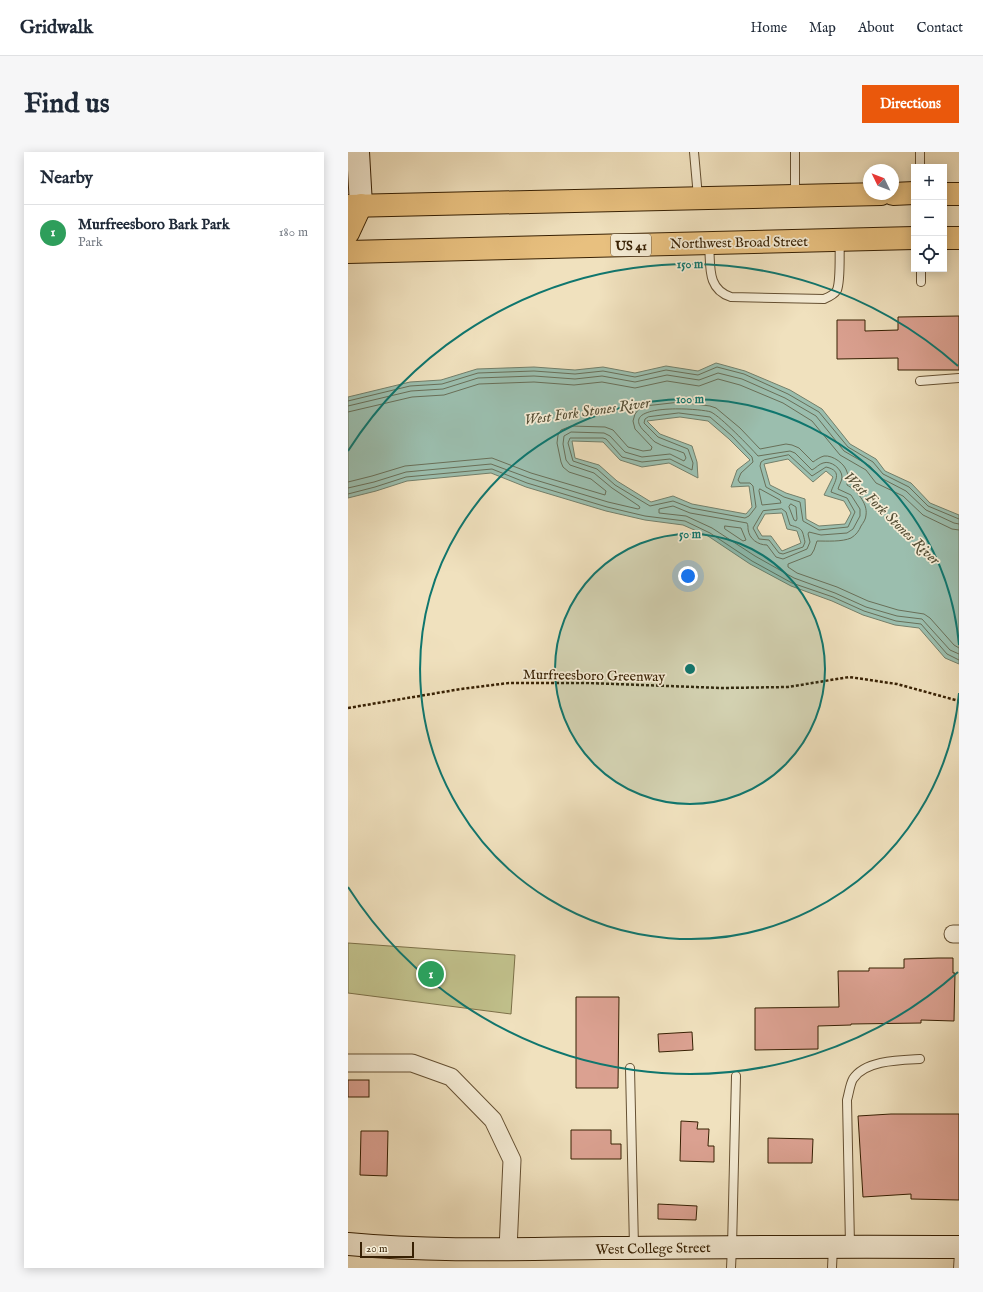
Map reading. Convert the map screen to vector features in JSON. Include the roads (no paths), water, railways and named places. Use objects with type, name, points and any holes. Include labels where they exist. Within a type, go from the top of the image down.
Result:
[{"type":"main road","points":[[899,194],[911,193]]},
{"type":"main road","points":[[348,233],[354,205],[863,194]]},
{"type":"main road","points":[[947,194],[959,194]]},
{"type":"main road","name":"Northwest Broad Street","points":[[348,252],[911,238]]},
{"type":"main road","points":[[947,238],[959,238]]},
{"type":"street","points":[[354,205],[358,152]]},
{"type":"street","points":[[348,1063],[412,1063],[452,1078],[493,1120],[512,1160],[508,1249]]},
{"type":"street","name":"West College Street","points":[[348,1244],[378,1247],[508,1249],[634,1248],[732,1258],[842,1246],[959,1247]]},
{"type":"lane","points":[[694,152],[698,198]]},
{"type":"lane","points":[[795,152],[795,196]]},
{"type":"lane","points":[[920,152],[920,164]]},
{"type":"lane","points":[[709,243],[712,280],[714,285],[724,295],[731,298],[824,299],[832,296],[836,291],[838,283],[840,240]]},
{"type":"lane","points":[[921,272],[922,282]]},
{"type":"lane","points":[[920,381],[959,378]]},
{"type":"lane","points":[[832,1268],[842,1246],[847,1100],[853,1079],[864,1068],[882,1062],[920,1059]]},
{"type":"lane","points":[[630,1068],[634,1248]]},
{"type":"lane","points":[[732,1258],[736,1076]]},
{"type":"lane","points":[[958,1268],[959,1253]]},
{"type":"water","name":"West Fork Stones River","points":[[716,363],[745,371],[790,390],[822,409],[850,444],[876,459],[885,471],[911,483],[930,503],[959,515],[959,664],[945,658],[919,628],[895,625],[863,615],[832,601],[791,586],[750,564],[708,536],[683,525],[645,520],[606,511],[526,487],[491,473],[407,481],[348,498],[348,397],[410,382],[441,380],[477,369],[534,367],[575,370],[603,367],[635,373],[666,366],[698,371]],"holes":[[[680,417],[708,421],[750,460],[737,470],[731,487],[749,486],[752,507],[746,514],[692,504],[673,496],[651,502],[617,481],[599,465],[575,458],[572,441],[603,442],[620,460],[642,467],[669,463],[698,478],[697,462],[692,446],[660,434],[647,421]],[[788,459],[813,482],[826,471],[833,477],[824,495],[844,501],[851,513],[845,524],[819,526],[806,519],[805,499],[786,493],[770,485],[764,464]],[[782,513],[787,529],[797,531],[801,543],[782,551],[771,536],[762,536],[757,528],[765,514]]]},
{"type":"place","name":"Murfreesboro Bark Park","points":[[431,974]]}]
